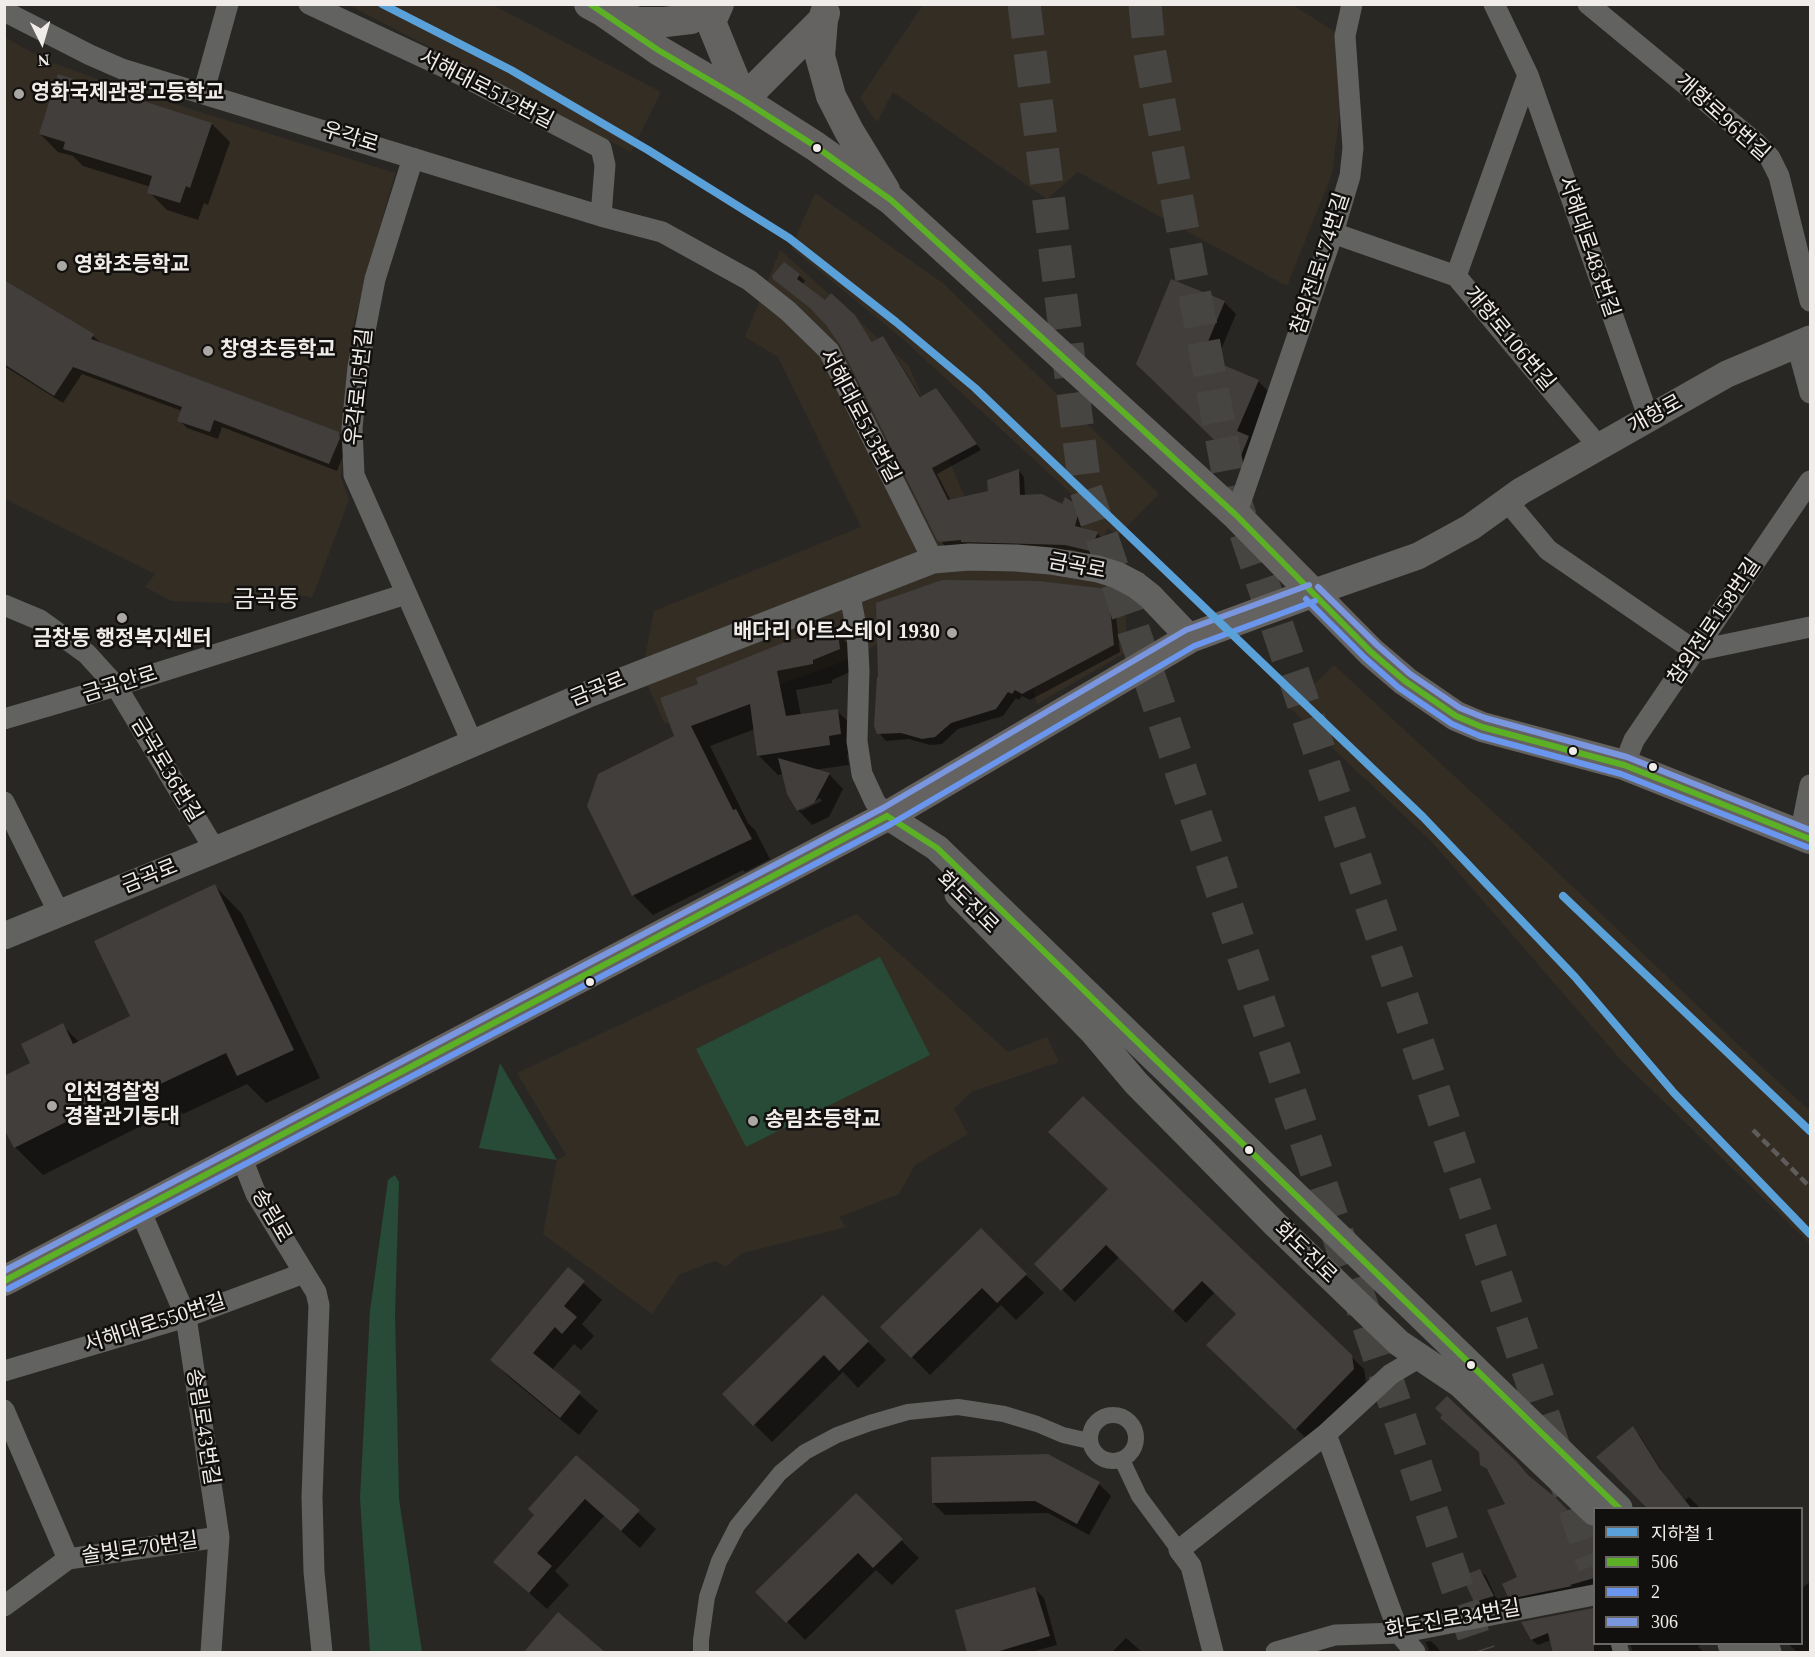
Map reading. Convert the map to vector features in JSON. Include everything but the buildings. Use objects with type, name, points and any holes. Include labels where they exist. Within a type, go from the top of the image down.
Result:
[{"type":"main road","points":[[595,8],[639,22],[665,22],[691,19],[717,4]]},
{"type":"main road","points":[[717,4],[711,22],[743,100]]},
{"type":"main road","points":[[595,8],[658,50],[743,100],[814,146],[891,200],[1236,515],[1380,659],[1406,681],[1456,716],[1482,727],[1624,765],[1805,837]]},
{"type":"main road","points":[[743,100],[826,12]]},
{"type":"main road","points":[[826,12],[820,56],[831,96],[849,131],[891,200]]},
{"type":"main road","points":[[4,1281],[887,816],[1190,638],[1312,593]]},
{"type":"street","points":[[203,94],[228,4]]},
{"type":"street","name":"서해대로512번길","points":[[309,4],[459,74],[601,148],[605,165],[601,216]]},
{"type":"street","name":"참외전로174번길","points":[[1236,515],[1333,233],[1350,176],[1353,148],[1345,36],[1352,4]]},
{"type":"street","name":"서해대로483번길","points":[[1494,4],[1528,75],[1649,419]]},
{"type":"street","name":"개항로96번길","points":[[1588,4],[1755,142],[1770,158],[1779,176],[1810,301]]},
{"type":"street","name":"우각로","points":[[4,11],[122,69],[601,216],[662,232],[700,252]]},
{"type":"street","points":[[1456,276],[1528,75]]},
{"type":"street","name":"우각로15번길","points":[[413,158],[375,279],[358,366],[352,428],[354,475],[472,742]]},
{"type":"street","name":"개항로106번길","points":[[1333,233],[1456,276],[1599,447]]},
{"type":"street","name":"서해대로513번길","points":[[700,252],[749,280],[788,311],[829,351],[933,560]]},
{"type":"street","points":[[1804,342],[1810,393]]},
{"type":"street","name":"개항로","points":[[1312,593],[1418,556],[1471,527],[1521,491],[1728,374],[1804,342]]},
{"type":"street","name":"참외전로158번길","points":[[1624,765],[1634,740],[1810,481]]},
{"type":"street","points":[[1507,501],[1548,550],[1695,651],[1810,627]]},
{"type":"street","name":"금곡로","points":[[4,936],[394,777],[472,742],[849,591],[933,560],[969,557],[1016,558],[1069,563],[1098,569],[1117,575],[1136,585],[1150,596],[1190,638]]},
{"type":"street","points":[[849,591],[857,631],[859,671],[857,741],[862,774],[875,801],[887,816]]},
{"type":"street","name":"금곡안로","points":[[4,719],[406,594]]},
{"type":"street","name":"금곡로36번길","points":[[4,605],[40,620],[87,654],[116,686],[215,850]]},
{"type":"street","points":[[1805,837],[1810,785]]},
{"type":"street","points":[[4,802],[59,913]]},
{"type":"street","name":"화도진로","points":[[887,816],[921,857],[1094,1032],[1152,1100],[1325,1272],[1399,1343],[1460,1384],[1593,1511]]},
{"type":"street","name":"화도진로","points":[[887,816],[937,848],[1617,1507]]},
{"type":"street","name":"송림로","points":[[241,1156],[256,1194],[316,1292],[319,1305],[312,1497],[314,1572],[322,1653]]},
{"type":"street","name":"송림로43번길","points":[[140,1210],[186,1317],[219,1537],[211,1653]]},
{"type":"street","name":"서해대로550번길","points":[[4,1371],[186,1317],[304,1273]]},
{"type":"street","points":[[1179,1550],[1326,1434],[1390,1374],[1420,1357]]},
{"type":"street","points":[[701,1646],[707,1597],[719,1561],[737,1526],[780,1473],[805,1452],[837,1435],[908,1412],[958,1407],[1004,1414],[1063,1435],[1089,1441]]},
{"type":"street","points":[[4,1410],[68,1559]]},
{"type":"street","points":[[1112,1415],[1127,1420],[1133,1425],[1136,1441],[1134,1449],[1122,1460],[1101,1459],[1091,1448],[1089,1441],[1093,1426],[1104,1417],[1112,1415]]},
{"type":"street","points":[[1326,1434],[1400,1633],[1415,1653]]},
{"type":"street","points":[[1122,1460],[1139,1496],[1191,1566],[1213,1653]]},
{"type":"street","name":"솔빛로70번길","points":[[4,1606],[68,1559],[219,1537]]},
{"type":"street","name":"화도진로34번길","points":[[1276,1653],[1335,1635],[1400,1633],[1593,1595]]},
{"type":"shaded area","points":[[349,5],[493,5],[661,92],[631,152]]},
{"type":"shaded area","points":[[923,5],[1293,5],[1349,41],[1332,174],[1287,286],[1078,172],[1047,199],[893,92],[877,122],[860,98]]},
{"type":"shaded area","name":"창영초등학교","points":[[4,37],[48,61],[114,85],[395,173],[353,326],[341,477],[349,500],[312,598],[279,589],[226,603],[171,601],[145,587],[155,574],[5,499]]},
{"type":"shaded area","points":[[815,193],[944,284],[1159,494],[1118,536],[1108,528],[1091,564],[1124,576],[1127,652],[1037,704],[1017,620],[908,629],[832,666],[665,724],[642,673],[654,611],[861,527],[778,357],[745,337],[780,250],[909,366],[966,500],[1060,502],[1101,521],[905,341],[791,248]]},
{"type":"shaded area","points":[[1334,665],[1529,845],[1810,1111],[1810,1244],[1620,1059],[1433,843],[1290,708]]},
{"type":"shaded area","name":"송림초등학교","points":[[856,914],[1008,1052],[1047,1037],[1059,1062],[971,1092],[954,1109],[968,1134],[915,1165],[899,1194],[839,1217],[846,1227],[742,1253],[726,1267],[715,1261],[680,1274],[652,1314],[543,1234],[557,1160],[566,1155],[517,1073]]},
{"type":"green space","points":[[880,957],[930,1055],[746,1147],[696,1049]]},
{"type":"green space","points":[[500,1063],[557,1160],[479,1148]]},
{"type":"green space","points":[[395,1175],[399,1182],[395,1314],[399,1499],[422,1652],[370,1652],[360,1498],[370,1311],[388,1180]]},
{"type":"tunnel","points":[[1024,4],[1085,487],[1479,1652]]},
{"type":"tunnel","points":[[1145,4],[1149,48],[1231,489],[1593,1563]]},
{"type":"railway","points":[[1753,1130],[1810,1187]]},
{"type":"metro line","name":"1","points":[[382,4],[511,70],[648,150],[789,238],[975,388],[1423,817],[1575,977],[1674,1093],[1810,1234]]},
{"type":"metro line","name":"1","points":[[1563,896],[1810,1131]]},
{"type":"transit line","name":"506","points":[[590,4],[658,50],[815,146],[891,200],[1236,515],[1371,652],[1405,681],[1456,716],[1482,727],[1624,765],[1810,839]]},
{"type":"transit line","name":"306","points":[[4,1271],[883,808],[1186,630],[1309,585]]},
{"type":"transit line","name":"306","points":[[1318,587],[1410,674],[1460,708],[1485,718],[1627,757],[1810,830]]},
{"type":"transit line","name":"2","points":[[1306,599],[1365,658],[1399,688],[1452,724],[1480,736],[1621,774],[1807,847]]},
{"type":"transit line","name":"2","points":[[8,1289],[891,824],[1194,646],[1315,601]]},
{"type":"transit line","name":"506","points":[[887,816],[937,848],[1618,1507]]},
{"type":"transit line","name":"506","points":[[4,1281],[887,816]]},
{"type":"place","name":"영화국제관광고등학교","points":[[19,94]]},
{"type":"place","name":"영화초등학교","points":[[62,266]]},
{"type":"place","name":"창영초등학교","points":[[208,351]]},
{"type":"place","name":"금창동 행정복지센터","points":[[122,618]]},
{"type":"place","name":"배다리 아트스테이 1930","points":[[952,633]]},
{"type":"place","name":"인천경찰청 경찰관기동대","points":[[52,1106]]},
{"type":"place","name":"송림초등학교","points":[[753,1121]]},
{"type":"district","name":"금곡동","points":[[266,601]]}]
